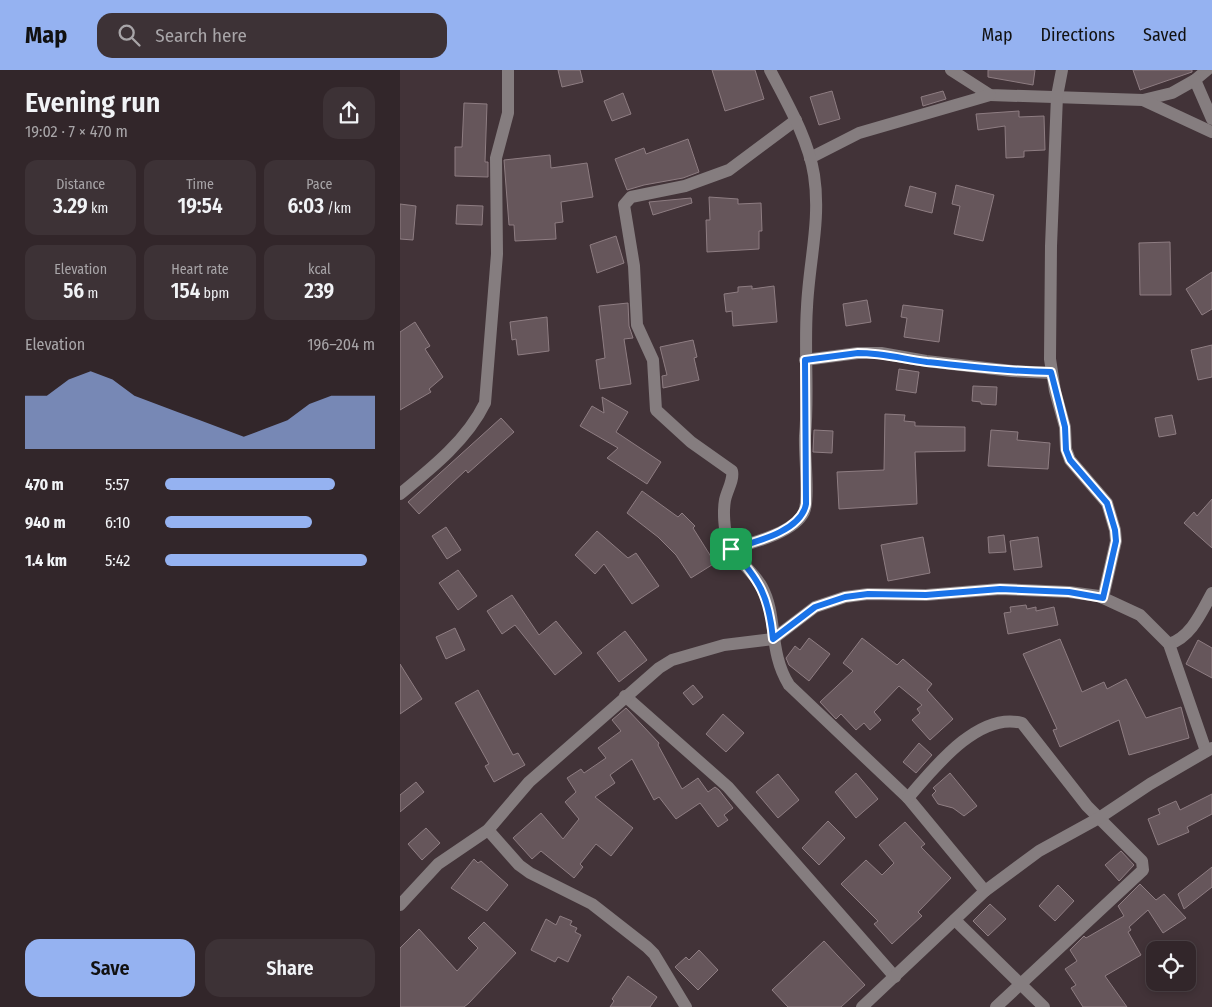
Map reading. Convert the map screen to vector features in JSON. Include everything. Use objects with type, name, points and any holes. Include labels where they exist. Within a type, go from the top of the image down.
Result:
[{"type":"street","points":[[400,494],[445,456],[479,416],[486,404],[497,254],[496,158],[508,113],[508,70]]},
{"type":"street","points":[[731,549],[778,533],[789,526],[805,510],[807,298],[818,200],[810,158],[796,120],[770,70]]},
{"type":"street","points":[[951,70],[990,95]]},
{"type":"street","points":[[1062,70],[1057,96],[1051,246],[1051,372],[1065,427],[1066,450],[1070,460],[1107,503],[1115,530],[1116,541],[1103,598]]},
{"type":"street","points":[[810,158],[859,133],[990,95],[1142,100],[1172,93],[1195,80],[1207,70]]},
{"type":"street","points":[[1195,80],[1212,120]]},
{"type":"street","points":[[1142,100],[1212,132]]},
{"type":"street","points":[[796,120],[729,170],[685,186],[631,197],[624,204],[634,266],[637,325],[652,353],[656,387],[654,401],[656,410],[691,442],[732,471],[724,510],[727,541],[731,549],[762,586],[768,603],[773,639],[782,673],[789,685],[908,798],[985,891]]},
{"type":"street","points":[[805,360],[858,353],[881,353],[926,361],[1012,371],[1051,372]]},
{"type":"street","points":[[400,905],[438,864],[488,830],[529,782],[625,696],[659,668],[672,660],[724,645],[773,639],[815,607],[845,597],[868,594],[926,595],[1000,589],[1069,592],[1103,598],[1140,615],[1169,644],[1209,750],[1150,784],[1099,818],[1040,851],[985,891],[862,1007]]},
{"type":"street","points":[[1169,644],[1180,640],[1189,630],[1212,593]]},
{"type":"street","points":[[625,696],[728,787],[895,977]]},
{"type":"street","points":[[908,798],[946,753],[957,744],[976,733],[1000,723],[1015,721],[1022,723],[1027,728],[1088,806],[1142,861],[1143,870],[1019,983],[996,1007]]},
{"type":"street","points":[[488,830],[519,865],[530,874],[592,904],[647,947],[654,954],[686,1007]]},
{"type":"street","points":[[955,920],[1044,1007]]},
{"type":"building","points":[[558,70],[580,70],[583,82],[562,87]]},
{"type":"building","points":[[712,70],[755,70],[764,99],[725,111]]},
{"type":"building","points":[[988,70],[1035,70],[1033,85],[988,77]]},
{"type":"building","points":[[1133,70],[1192,70],[1192,72],[1140,90]]},
{"type":"building","points":[[832,91],[840,119],[819,125],[810,97]]},
{"type":"building","points":[[943,91],[946,99],[923,106],[921,97]]},
{"type":"building","points":[[623,93],[631,114],[612,121],[604,101]]},
{"type":"building","points":[[464,103],[487,104],[485,162],[488,162],[488,177],[455,176],[455,147],[462,147]]},
{"type":"building","points":[[1019,111],[1019,117],[1044,116],[1045,150],[1024,151],[1024,157],[1006,158],[1005,126],[978,130],[976,114]]},
{"type":"building","points":[[688,139],[699,172],[683,178],[627,190],[615,159],[644,148],[646,154]]},
{"type":"building","points":[[550,155],[551,168],[587,163],[593,197],[561,202],[563,222],[555,223],[556,239],[515,241],[514,225],[509,225],[504,160]]},
{"type":"building","points":[[956,185],[994,195],[983,241],[954,234],[960,206],[952,204]]},
{"type":"building","points":[[910,186],[936,193],[932,213],[905,206]]},
{"type":"building","points":[[709,197],[738,199],[738,204],[761,203],[762,231],[759,231],[759,249],[707,252],[706,220],[710,220]]},
{"type":"building","points":[[691,198],[692,203],[653,215],[649,202]]},
{"type":"building","points":[[400,204],[416,206],[413,240],[400,239]]},
{"type":"building","points":[[457,205],[483,206],[482,225],[456,224]]},
{"type":"building","points":[[616,236],[624,263],[597,273],[590,245]]},
{"type":"building","points":[[1170,242],[1171,295],[1140,295],[1139,243]]},
{"type":"building","points":[[1212,272],[1212,309],[1202,315],[1186,289]]},
{"type":"building","points":[[752,286],[752,289],[774,286],[777,322],[733,326],[732,311],[726,312],[724,294],[738,292],[738,287]]},
{"type":"building","points":[[867,300],[871,322],[846,326],[843,304]]},
{"type":"building","points":[[628,303],[629,326],[633,338],[624,339],[631,384],[600,389],[596,360],[605,358],[599,306]]},
{"type":"building","points":[[903,305],[943,310],[939,342],[904,337],[907,318],[901,317]]},
{"type":"building","points":[[547,317],[549,351],[518,355],[516,339],[512,340],[510,322]]},
{"type":"building","points":[[415,322],[430,346],[425,349],[443,377],[429,389],[431,392],[400,410],[400,332]]},
{"type":"building","points":[[693,340],[697,357],[694,358],[699,380],[663,388],[662,376],[667,375],[660,347]]},
{"type":"building","points":[[1212,345],[1212,377],[1198,380],[1191,350]]},
{"type":"building","points":[[899,369],[919,372],[916,393],[896,390]]},
{"type":"building","points":[[973,386],[997,387],[996,405],[972,401]]},
{"type":"building","points":[[602,397],[628,412],[616,432],[661,462],[647,484],[607,458],[618,448],[580,426],[592,406],[604,413]]},
{"type":"building","points":[[885,414],[905,415],[904,421],[915,422],[915,426],[965,427],[965,451],[915,452],[917,504],[839,509],[837,472],[884,470]]},
{"type":"building","points":[[1172,415],[1176,434],[1159,437],[1155,418]]},
{"type":"building","points":[[501,418],[514,432],[468,473],[466,470],[419,514],[408,502]]},
{"type":"building","points":[[814,430],[833,431],[832,453],[813,452]]},
{"type":"building","points":[[991,430],[1018,432],[1017,440],[1050,443],[1048,469],[988,466]]},
{"type":"building","points":[[642,491],[678,517],[682,513],[695,526],[693,528],[715,563],[691,578],[676,555],[658,537],[627,513]]},
{"type":"building","points":[[1212,499],[1212,548],[1184,523],[1194,512],[1197,516]]},
{"type":"building","points":[[446,527],[461,550],[447,559],[432,536]]},
{"type":"building","points":[[597,531],[628,558],[636,553],[659,586],[632,604],[604,564],[595,574],[575,555]]},
{"type":"building","points":[[1004,535],[1006,552],[989,553],[988,537]]},
{"type":"building","points":[[923,537],[930,573],[888,581],[881,545]]},
{"type":"building","points":[[1038,537],[1042,567],[1014,570],[1010,541]]},
{"type":"building","points":[[458,570],[477,596],[458,610],[439,583]]},
{"type":"building","points":[[512,595],[539,635],[556,621],[582,653],[555,675],[515,625],[502,634],[487,611]]},
{"type":"building","points":[[1026,605],[1027,609],[1036,607],[1036,611],[1054,607],[1058,625],[1008,634],[1004,613],[1011,612],[1010,607]]},
{"type":"building","points":[[455,628],[465,650],[446,659],[436,637]]},
{"type":"building","points":[[625,631],[647,660],[619,682],[597,653]]},
{"type":"building","points":[[809,638],[830,654],[809,681],[789,665],[786,658],[795,646],[800,650]]},
{"type":"building","points":[[862,638],[897,665],[903,659],[932,684],[927,690],[953,719],[930,740],[912,720],[920,713],[917,709],[922,705],[899,686],[874,712],[881,720],[870,730],[864,723],[856,730],[841,714],[836,719],[820,702],[853,671],[843,663]]},
{"type":"building","points":[[1060,639],[1082,692],[1104,682],[1107,689],[1126,679],[1146,718],[1181,707],[1189,738],[1129,755],[1119,720],[1060,747],[1053,730],[1057,729],[1023,654]]},
{"type":"building","points":[[1198,640],[1212,648],[1212,678],[1186,664]]},
{"type":"building","points":[[400,664],[422,699],[400,714]]},
{"type":"building","points":[[693,685],[703,697],[693,705],[683,693]]},
{"type":"building","points":[[478,690],[513,755],[518,753],[525,765],[494,782],[485,766],[489,764],[455,703]]},
{"type":"building","points":[[626,708],[659,743],[658,745],[682,789],[698,778],[708,792],[715,787],[719,790],[733,808],[724,815],[728,820],[718,827],[700,803],[676,819],[659,797],[654,800],[632,759],[610,775],[615,783],[595,797],[633,828],[611,856],[596,844],[580,864],[583,867],[574,878],[541,851],[532,859],[513,838],[541,813],[563,839],[579,819],[565,802],[576,792],[567,778],[581,769],[584,773],[606,758],[598,748],[621,731],[612,720]]},
{"type":"building","points":[[723,714],[744,733],[726,752],[706,734]]},
{"type":"building","points":[[919,743],[932,755],[916,773],[903,762]]},
{"type":"building","points":[[856,773],[878,799],[856,818],[835,792]]},
{"type":"building","points":[[950,773],[977,806],[964,816],[953,808],[938,804],[932,795],[936,791],[933,788]]},
{"type":"building","points":[[778,774],[799,800],[778,818],[756,792]]},
{"type":"building","points":[[416,782],[424,792],[400,812],[400,795]]},
{"type":"building","points":[[1212,794],[1212,814],[1187,827],[1189,832],[1158,845],[1148,819],[1160,814],[1158,809],[1176,801],[1180,810]]},
{"type":"building","points":[[828,821],[845,838],[819,865],[802,848]]},
{"type":"building","points":[[905,822],[925,844],[921,847],[951,878],[918,912],[922,916],[892,944],[874,924],[878,921],[841,884],[866,860],[882,875],[894,863],[879,845]]},
{"type":"building","points":[[426,828],[440,843],[422,860],[408,844]]},
{"type":"building","points":[[1121,851],[1134,865],[1119,881],[1105,865]]},
{"type":"building","points":[[474,859],[478,863],[481,861],[508,885],[487,911],[451,888]]},
{"type":"building","points":[[1212,867],[1212,887],[1184,909],[1178,894]]},
{"type":"building","points":[[1140,884],[1156,900],[1164,894],[1186,918],[1163,933],[1148,910],[1129,927],[1131,930],[1128,932],[1141,955],[1105,976],[1127,1007],[1083,1007],[1071,988],[1076,985],[1065,969],[1077,961],[1070,950],[1084,936],[1086,938],[1124,916],[1118,906]]},
{"type":"building","points":[[1058,885],[1074,901],[1055,921],[1039,906]]},
{"type":"building","points":[[990,904],[1006,919],[988,936],[973,921]]},
{"type":"building","points":[[560,916],[572,921],[570,925],[577,928],[575,932],[581,935],[568,962],[558,957],[555,962],[531,950],[546,919],[556,925]]},
{"type":"building","points":[[484,922],[516,953],[469,1003],[464,1007],[400,1007],[400,948],[419,929],[457,971],[478,948],[468,938]]},
{"type":"building","points":[[824,941],[865,985],[841,1007],[788,1007],[772,990]]},
{"type":"building","points":[[699,950],[718,970],[698,990],[675,967],[686,957],[689,960]]},
{"type":"building","points":[[628,976],[657,997],[650,1007],[610,1007],[614,1001],[612,999]]},
{"type":"route","points":[[858,353],[881,353],[926,361],[1012,371],[1051,372],[1054,391],[1065,427],[1066,450],[1070,460],[1107,503],[1111,513],[1116,541],[1103,598],[1069,592],[1000,589],[926,595],[868,594],[845,597],[815,607],[773,639],[772,621],[762,586],[731,549],[768,538],[789,526],[802,515],[806,504],[804,448],[807,396],[805,360],[858,353]]}]
